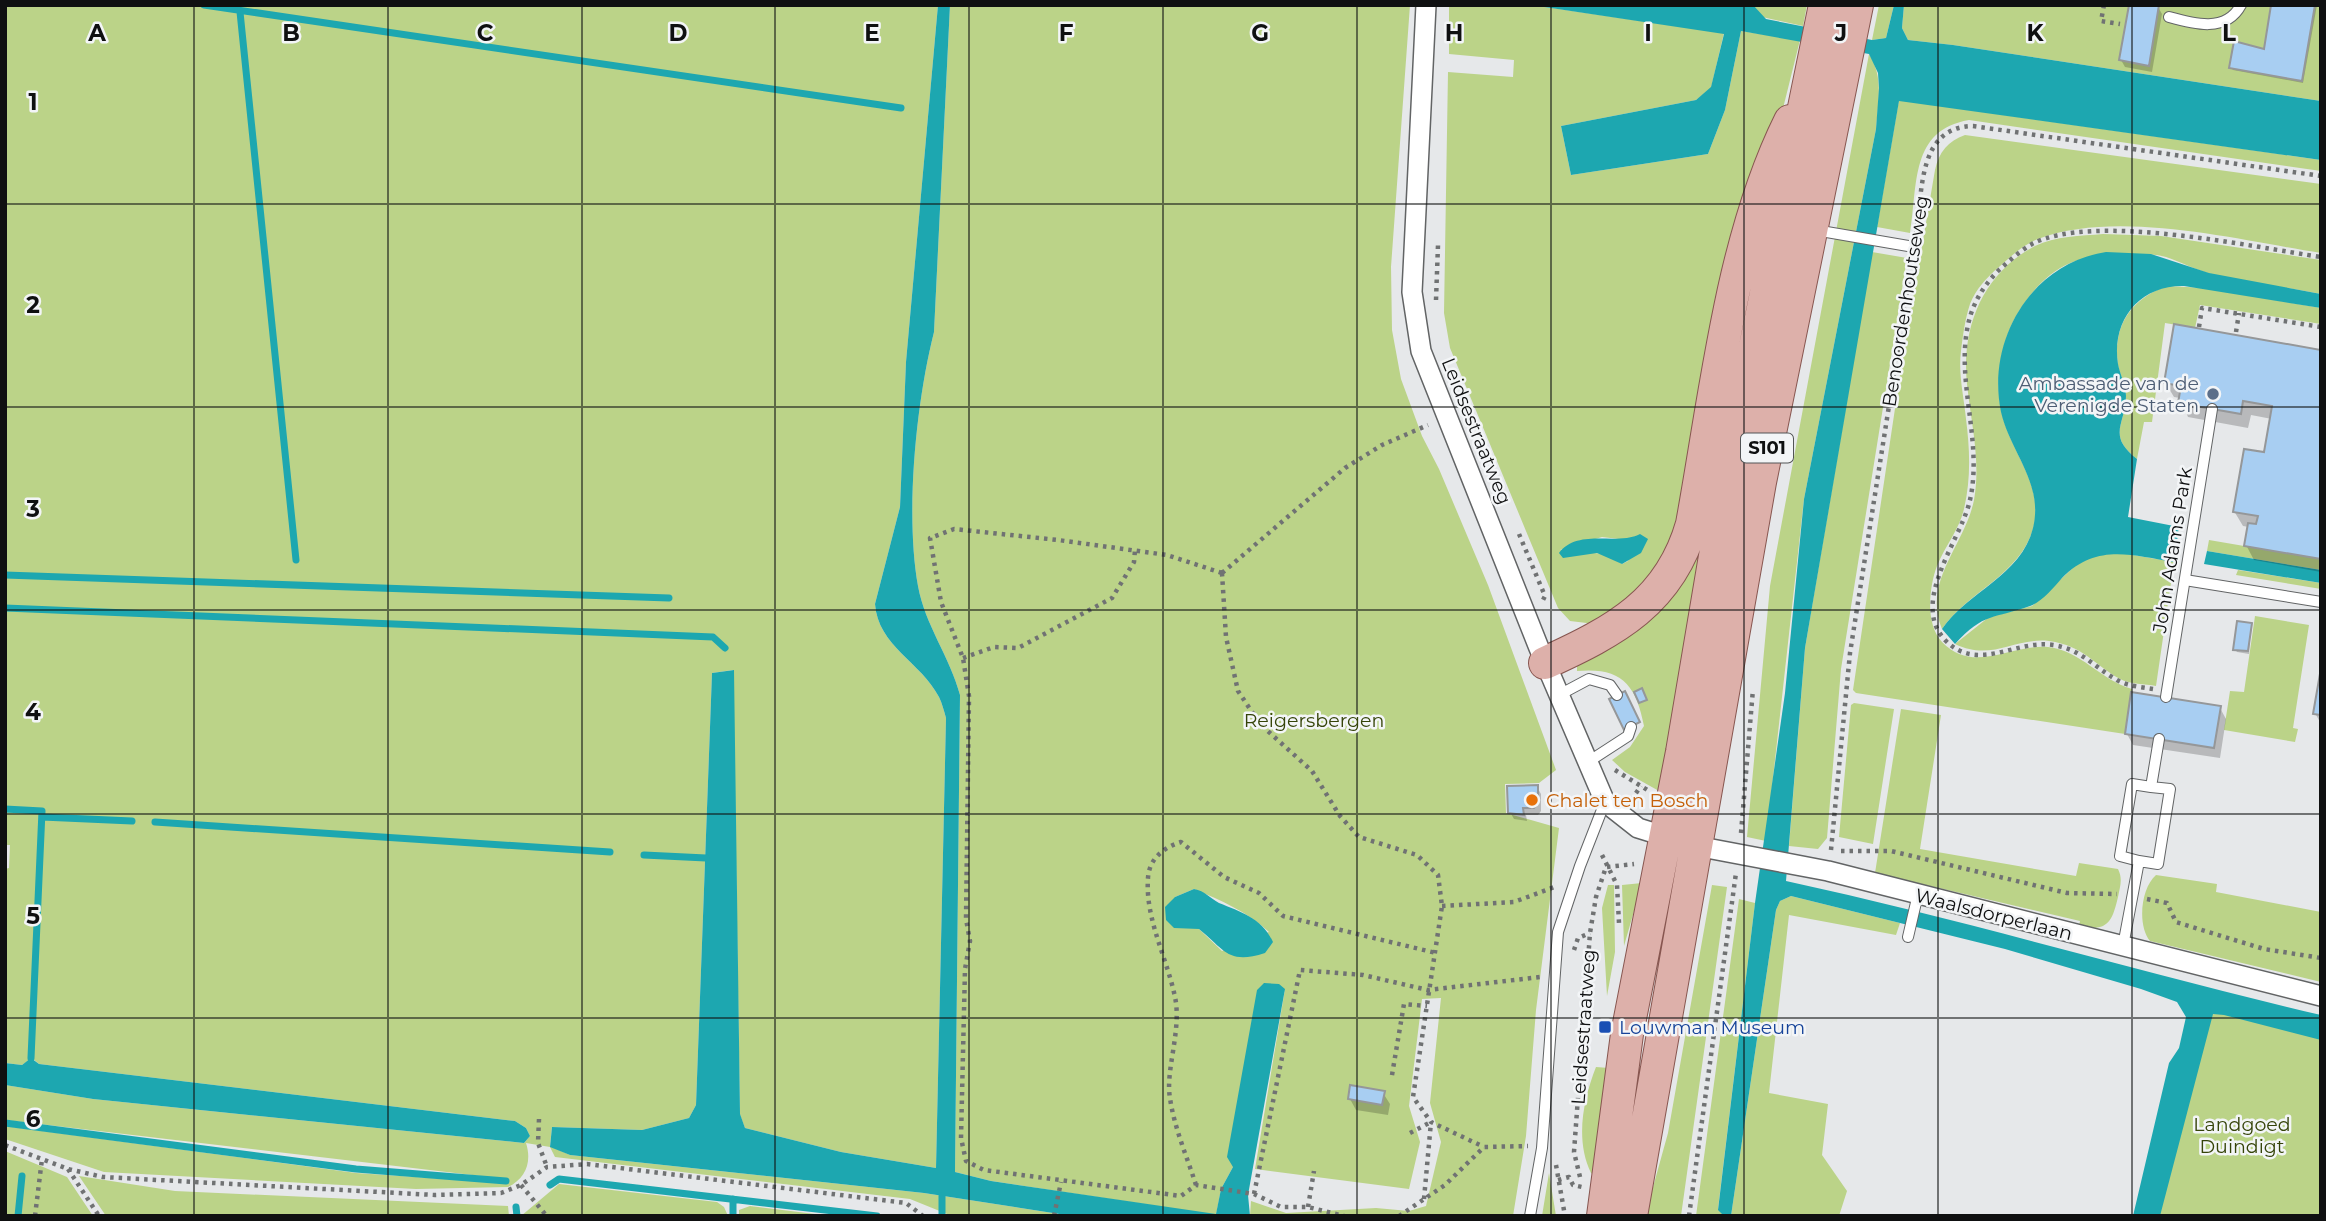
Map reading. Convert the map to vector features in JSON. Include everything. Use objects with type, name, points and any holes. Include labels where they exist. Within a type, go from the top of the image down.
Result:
[{"type":"main road","name":"S101","points":[[1665,836],[1728,479],[1821,26]]},
{"type":"main road","name":"S101","points":[[1631,1216],[1760,482],[1827,232],[1852,30]]},
{"type":"main road","points":[[1545,663],[1618,627],[1660,590],[1684,552],[1692,524],[1744,244],[1772,156],[1811,79]]},
{"type":"main road","name":"Leidsestraatweg","points":[[1603,1216],[1627,1034],[1665,836]]},
{"type":"street","name":"Leidsestraatweg","points":[[1426,5],[1412,292],[1421,351],[1545,663],[1605,802],[1618,815],[1638,828],[1665,836]]},
{"type":"street","name":"Waalsdorperlaan","points":[[1665,836],[1696,846],[1804,866],[1917,898],[2321,996]]},
{"type":"lane","points":[[2169,17],[2194,25],[2219,24],[2236,16],[2241,5]]},
{"type":"lane","points":[[1827,232],[1914,247]]},
{"type":"lane","name":"John Adams Park","points":[[2167,695],[2212,409]]},
{"type":"lane","points":[[2185,580],[2321,602]]},
{"type":"lane","points":[[1559,695],[1589,679],[1610,685],[1617,695]]},
{"type":"lane","points":[[1588,762],[1628,736],[1631,727]]},
{"type":"lane","points":[[2151,787],[2159,739]]},
{"type":"lane","points":[[2132,783],[2170,789],[2158,863],[2139,860],[2120,856],[2132,783]]},
{"type":"lane","points":[[1530,1216],[1542,1148],[1558,933],[1605,802]]},
{"type":"lane","points":[[2123,946],[2139,860]]},
{"type":"lane","points":[[1909,934],[1917,898]]},
{"type":"path","points":[[2104,5],[2101,21],[2120,24]]},
{"type":"path","name":"Benoordenhoutseweg","points":[[2133,897],[2103,891],[2067,893],[1891,851],[1868,849],[1831,852],[1850,653],[1929,151],[1940,136],[1957,127],[1973,126],[2321,176]]},
{"type":"path","points":[[2167,695],[2119,682],[2081,653],[2067,649],[2036,645],[1976,655],[1956,649],[1939,632],[1935,622],[1934,598],[1940,569],[1960,533],[1973,480],[1964,366],[1972,308],[1989,280],[2016,255],[2033,244],[2061,236],[2090,232],[2143,231],[2321,257]]},
{"type":"path","points":[[1436,311],[1438,243]]},
{"type":"path","points":[[2199,327],[2202,308],[2321,327]]},
{"type":"path","points":[[2236,332],[2239,313]]},
{"type":"path","points":[[1222,573],[1345,468],[1382,445],[1445,417]]},
{"type":"path","points":[[1222,573],[1167,555],[1135,550],[954,529],[930,538],[941,602],[963,658],[969,695],[966,919],[970,941],[965,969],[961,1138],[965,1161],[984,1170],[1061,1185],[1181,1196],[1196,1185],[1251,1194],[1281,1207],[1308,1208],[1345,1216]]},
{"type":"path","points":[[1518,533],[1545,596],[1530,626]]},
{"type":"path","points":[[963,658],[994,647],[1018,648],[1112,598],[1134,562],[1135,550]]},
{"type":"path","points":[[1222,573],[1226,637],[1238,691],[1260,724],[1312,771],[1340,816],[1359,836],[1417,855],[1438,875],[1442,906],[1413,1097],[1431,1122],[1484,1147],[1542,1148]]},
{"type":"path","points":[[1196,1185],[1169,1096],[1176,1044],[1176,1000],[1149,904],[1147,876],[1155,858],[1168,846],[1181,842],[1224,877],[1259,893],[1283,916],[1436,953]]},
{"type":"path","points":[[1689,1216],[1748,855]]},
{"type":"path","name":"Leidsestraatweg","points":[[1586,1188],[1574,1152],[1590,933],[1596,897],[1607,867]]},
{"type":"path","points":[[1442,906],[1514,902],[1557,887]]},
{"type":"path","points":[[2133,897],[2167,902],[2176,922],[2264,949],[2321,958]]},
{"type":"path","points":[[1251,1194],[1300,970],[1363,975],[1429,990],[1555,976]]},
{"type":"path","points":[[1392,1075],[1404,1004],[1427,1006]]},
{"type":"path","points":[[539,1119],[538,1143],[547,1167]]},
{"type":"path","points":[[1410,1133],[1431,1122]]},
{"type":"path","points":[[1424,1200],[1431,1122]]},
{"type":"path","points":[[5,1145],[68,1169],[103,1177],[435,1195],[501,1194],[521,1185],[547,1167],[587,1164],[906,1203],[923,1216]]},
{"type":"path","points":[[1399,1216],[1445,1185],[1484,1147]]},
{"type":"path","points":[[35,1216],[43,1159]]},
{"type":"path","points":[[68,1169],[99,1216]]},
{"type":"path","points":[[1308,1208],[1314,1171]]},
{"type":"path","points":[[1565,1216],[1558,1180],[1569,1177],[1573,1185]]},
{"type":"path","points":[[521,1185],[545,1214]]},
{"type":"path","points":[[1054,1216],[1061,1185]]},
{"type":"green space","points":[[5,5],[938,5],[906,362],[900,507],[875,604],[884,631],[931,685],[940,699],[946,718],[936,1168],[841,1152],[745,1128],[740,1115],[733,670],[712,673],[696,1105],[689,1118],[642,1130],[552,1127],[550,1146],[570,1155],[924,1193],[1072,1216],[952,1216],[910,1199],[555,1157],[550,1147],[526,1143],[526,1169],[519,1179],[508,1187],[416,1189],[104,1172],[5,1139],[5,1126],[356,1173],[505,1183],[506,1179],[5,1120],[5,1085],[93,1099],[524,1143],[530,1136],[526,1128],[515,1121],[39,1064],[32,1058],[22,1065],[5,1063],[5,869],[9,868],[10,845],[5,845]]},
{"type":"green space","name":"Reigersbergen","points":[[950,5],[1410,5],[1391,267],[1392,330],[1401,379],[1422,436],[1439,469],[1488,585],[1556,770],[1539,783],[1505,784],[1506,813],[1559,828],[1536,1010],[1526,1136],[1513,1216],[1250,1216],[1251,1201],[1286,1213],[1376,1208],[1409,1211],[1426,1206],[1441,1142],[1430,1103],[1441,998],[1422,999],[1409,1106],[1420,1142],[1409,1189],[1255,1169],[1285,989],[1233,1167],[1221,1189],[1216,1215],[991,1181],[955,1172],[960,695],[921,600],[912,526],[914,459],[922,392],[934,332]],"holes":[[[1194,889],[1243,912],[1269,932],[1222,951],[1199,929],[1175,897]]]},
{"type":"green space","points":[[1449,5],[1531,5],[1724,33],[1711,88],[1696,100],[1561,126],[1571,175],[1708,154],[1725,110],[1741,31],[1800,40],[1676,539],[1645,587],[1595,624],[1570,621],[1558,608],[1450,348],[1444,313],[1448,72],[1513,77],[1514,60],[1449,54]],"holes":[[[1636,536],[1628,561],[1622,564],[1605,554],[1560,550],[1602,537],[1627,540]]]},
{"type":"green space","points":[[1618,5],[1807,5],[1803,26],[1762,17]]},
{"type":"green space","points":[[1879,5],[1894,5],[1886,38],[1872,40]]},
{"type":"green space","points":[[1904,5],[2321,5],[2321,101],[1908,40],[1902,28]]},
{"type":"green space","points":[[1869,54],[1878,81],[1876,129],[1804,499],[1766,841],[1747,837],[1770,586]]},
{"type":"green space","points":[[1899,100],[2321,160],[2321,171],[1969,120],[1950,126],[1936,135],[1927,147],[1920,162],[1910,233],[1877,227]]},
{"type":"green space","points":[[1965,135],[2321,184],[2321,253],[2178,230],[2104,227],[2070,230],[2038,239],[2017,251],[1986,279],[1970,304],[1960,360],[1968,442],[1968,487],[1962,517],[1934,575],[1930,605],[1933,625],[1942,642],[1954,652],[1967,656],[1993,656],[2034,647],[2048,647],[2071,654],[2110,679],[2132,689],[2125,734],[1856,693],[1853,690],[1900,375],[1935,170],[1945,148]]},
{"type":"green space","points":[[2103,234],[2161,236],[2321,260],[2321,294],[2211,274],[2166,257],[2150,254],[2090,257],[2063,266],[2040,284],[2013,322],[2004,347],[1999,374],[2000,401],[2006,428],[2031,484],[2035,513],[2033,529],[2017,559],[1965,604],[1942,629],[1937,612],[1937,595],[1947,563],[1969,516],[1976,485],[1976,456],[1966,363],[1972,322],[1979,304],[2002,271],[2017,257],[2035,246],[2060,238]]},
{"type":"green space","points":[[1872,252],[1907,258],[1841,669],[1827,838],[1818,849],[1789,846],[1805,648]]},
{"type":"green space","points":[[2167,286],[2206,288],[2321,308],[2321,324],[2200,305],[2195,328],[2165,323],[2152,422],[2144,422],[2137,459],[2122,443],[2120,436],[2126,396],[2118,365],[2118,338],[2127,315],[2135,306],[2155,291]]},
{"type":"green space","points":[[1704,528],[1659,791],[1625,772],[1612,760],[1630,747],[1644,726],[1641,711],[1631,689],[1624,681],[1605,672],[1577,671],[1577,665]]},
{"type":"green space","points":[[2209,540],[2321,559],[2321,570],[2207,551]]},
{"type":"green space","points":[[2127,554],[2174,562],[2156,686],[2120,679],[2080,651],[2061,643],[2025,642],[1980,651],[1955,644],[1989,617],[2032,606],[2075,566],[2090,557]]},
{"type":"green space","points":[[2238,570],[2321,583],[2321,589],[2236,575]]},
{"type":"green space","points":[[2255,616],[2309,625],[2293,728],[2298,729],[2295,742],[2224,730],[2230,691],[2244,692]]},
{"type":"green space","points":[[1854,703],[1894,709],[1873,844],[1839,837],[1851,705]]},
{"type":"green space","points":[[1901,709],[1941,715],[1920,849],[2076,876],[2079,863],[2118,869],[2121,879],[2118,897],[2107,923],[2088,928],[2079,926],[2080,921],[1875,873]]},
{"type":"green space","points":[[2156,875],[2217,884],[2216,892],[2321,912],[2321,982],[2150,941],[2143,926],[2142,907],[2147,889]]},
{"type":"green space","points":[[1642,883],[1624,946],[1622,885]]},
{"type":"green space","points":[[1608,885],[1614,885],[1615,952],[1607,996],[1602,908]]},
{"type":"green space","points":[[1712,885],[1727,887],[1681,1216],[1645,1216],[1668,1133]]},
{"type":"green space","points":[[1791,896],[1900,923],[1896,935],[1789,915],[1769,1093],[1828,1104],[1822,1155],[1847,1191],[1839,1216],[1731,1216],[1776,910],[1780,901]]},
{"type":"green space","points":[[1739,899],[1755,903],[1718,1209],[1724,1216],[1696,1216]]},
{"type":"green space","name":"Landgoed Duindigt","points":[[2195,990],[2321,1019],[2321,1216],[2143,1216]]},
{"type":"green space","points":[[1596,1067],[1609,1068],[1596,1176],[1591,1173],[1586,1160],[1582,1134],[1584,1106]]},
{"type":"green space","points":[[5,1151],[67,1177],[93,1216],[5,1216]]},
{"type":"green space","points":[[1549,1173],[1556,1216],[1542,1216]]},
{"type":"green space","points":[[79,1176],[175,1191],[508,1206],[509,1216],[106,1216]]},
{"type":"green space","points":[[559,1184],[717,1202],[724,1207],[728,1216],[521,1216]]},
{"type":"green space","points":[[750,1206],[831,1216],[739,1216],[739,1210]]},
{"type":"water","points":[[938,5],[950,5],[934,332],[922,392],[914,459],[912,526],[921,600],[960,695],[955,1172],[991,1181],[1216,1214],[1221,1189],[1233,1167],[1227,1157],[1257,990],[1264,983],[1279,984],[1285,989],[1248,1195],[1250,1216],[1072,1216],[924,1193],[570,1155],[550,1147],[552,1127],[642,1130],[689,1118],[696,1105],[712,673],[734,670],[740,1114],[745,1128],[841,1152],[936,1168],[946,718],[940,699],[931,685],[884,631],[875,604],[900,507],[906,362]]},
{"type":"water","points":[[1531,5],[1753,5],[1766,19],[1872,40],[1886,38],[1894,5],[1904,5],[1902,28],[1908,40],[2321,101],[2321,160],[1899,101],[1805,648],[1786,881],[1920,912],[2321,1015],[2321,1040],[2213,1014],[2160,1216],[2133,1216],[2169,1063],[2179,1048],[2186,1017],[2177,1002],[2005,949],[1791,896],[1780,901],[1776,910],[1731,1216],[1724,1216],[1718,1210],[1755,903],[1785,693],[1804,499],[1876,129],[1878,73],[1869,54],[1741,31],[1725,110],[1708,154],[1571,175],[1561,126],[1696,100],[1711,87],[1724,34]]},
{"type":"water","points":[[2106,252],[2151,254],[2209,273],[2321,294],[2321,308],[2184,286],[2168,287],[2154,292],[2132,308],[2119,333],[2117,348],[2126,396],[2120,436],[2122,443],[2137,459],[2128,517],[2179,527],[2174,562],[2115,554],[2088,560],[2075,567],[2039,601],[1982,621],[1955,644],[1942,629],[2017,559],[2027,545],[2033,528],[2035,512],[2030,482],[2001,412],[1998,385],[2008,332],[2020,309],[2036,288],[2056,271],[2080,259]]},
{"type":"water","points":[[1640,534],[1648,539],[1641,553],[1622,564],[1597,553],[1563,558],[1559,553],[1576,541],[1620,539]]},
{"type":"water","points":[[2207,551],[2321,570],[2321,583],[2204,564]]},
{"type":"water","points":[[1194,889],[1257,921],[1273,942],[1265,953],[1235,956],[1222,949],[1199,929],[1174,928],[1166,920],[1165,907],[1175,897]]},
{"type":"water","points":[[31,1058],[39,1064],[515,1121],[526,1128],[530,1136],[524,1143],[93,1099],[5,1085],[5,1063],[22,1065]]},
{"type":"building","points":[[2129,5],[2159,5],[2149,66],[2119,60]]},
{"type":"building","points":[[2271,5],[2315,5],[2302,81],[2229,68],[2234,41],[2264,49]]},
{"type":"building","points":[[2174,324],[2321,350],[2321,559],[2244,546],[2248,523],[2256,524],[2258,516],[2233,512],[2244,449],[2264,452],[2272,406],[2243,401],[2241,414],[2178,403],[2181,386],[2164,383]]},
{"type":"building","points":[[2237,621],[2252,623],[2248,651],[2233,650]]},
{"type":"building","points":[[2321,668],[2321,715],[2313,714]]},
{"type":"building","points":[[1642,688],[1647,700],[1639,703],[1634,692]]},
{"type":"building","points":[[1625,691],[1640,722],[1624,730],[1609,699]]},
{"type":"building","points":[[2131,692],[2221,706],[2214,748],[2125,734]]},
{"type":"building","points":[[1538,785],[1538,803],[1534,808],[1523,808],[1524,815],[1508,813],[1507,786]]},
{"type":"building","points":[[1350,1085],[1385,1091],[1382,1105],[1348,1099]]},
{"type":"waterway","points":[[204,5],[901,108]]},
{"type":"waterway","points":[[240,12],[296,560]]},
{"type":"waterway","points":[[5,575],[669,598]]},
{"type":"waterway","points":[[5,608],[713,637],[725,648]]},
{"type":"waterway","points":[[5,809],[42,811],[31,1058]]},
{"type":"waterway","points":[[42,817],[132,821]]},
{"type":"waterway","points":[[155,822],[610,852]]},
{"type":"waterway","points":[[644,855],[706,858]]},
{"type":"waterway","points":[[5,1123],[356,1169],[506,1181]]},
{"type":"waterway","points":[[18,1216],[22,1176]]},
{"type":"waterway","points":[[550,1185],[559,1179],[877,1216]]},
{"type":"waterway","points":[[942,1196],[942,1216]]},
{"type":"waterway","points":[[733,1199],[733,1216]]},
{"type":"waterway","points":[[516,1207],[517,1216]]},
{"type":"place","name":"Ambassade van de Verenigde Staten","points":[[2213,394]]},
{"type":"place","name":"Chalet ten Bosch","points":[[1532,800]]},
{"type":"place","name":"Louwman Museum","points":[[1605,1027]]}]
